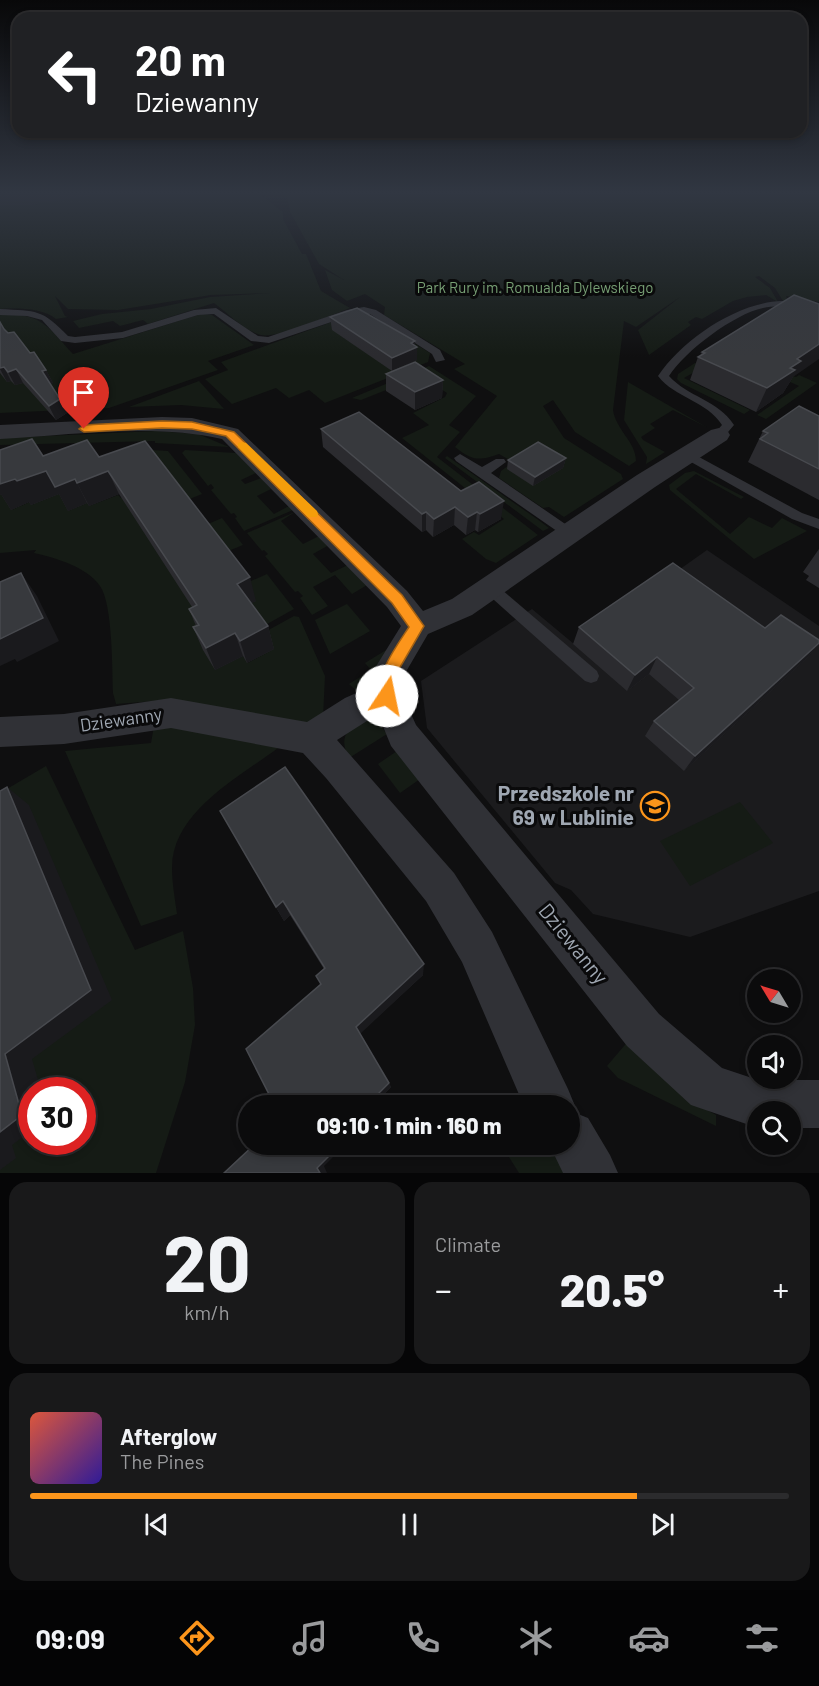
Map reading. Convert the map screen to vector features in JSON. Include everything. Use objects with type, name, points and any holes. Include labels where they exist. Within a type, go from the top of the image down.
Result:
[{"type":"street","points":[[0,432],[162,424],[192,425],[230,434],[397,599],[417,626]]},
{"type":"street","points":[[545,1095],[477,947],[440,887],[339,766],[312,739],[341,717],[370,700],[387,696],[391,668],[417,626],[462,607],[569,533],[719,435]]},
{"type":"street","name":"Dziewanny","points":[[387,696],[403,735],[643,1030],[708,1088],[758,1104],[819,1104]]},
{"type":"street","name":"Dziewanny","points":[[0,732],[64,729],[171,713],[312,739]]},
{"type":"street","points":[[580,1153],[592,1173]]},
{"type":"lane","points":[[719,435],[728,425],[723,415],[674,389],[663,376],[668,366],[717,329],[752,308],[788,305],[819,311]]},
{"type":"lane","points":[[0,312],[28,313],[45,318],[65,339],[75,340],[123,335],[197,312],[216,311],[255,339],[269,340],[350,312],[364,310],[373,312],[436,352],[440,360]]},
{"type":"lane","points":[[688,454],[797,516],[819,524]]},
{"type":"lane","points":[[460,458],[569,533]]},
{"type":"lane","points":[[482,473],[500,462]]},
{"type":"lane","points":[[489,587],[591,676]]},
{"type":"shaded area","name":"Przedszkole nr 69 w Lublinie","points":[[707,550],[819,626],[819,891],[690,937],[593,914],[571,890],[555,883],[427,728],[421,681],[532,609],[574,644]]},
{"type":"green space","points":[[0,247],[298,247],[302,254],[306,254],[321,291],[350,308],[305,326],[269,335],[261,335],[248,330],[214,303],[148,324],[143,320],[120,326],[113,321],[79,328],[73,321],[102,314],[151,309],[210,297],[271,293],[211,295],[118,310],[68,309],[55,296],[65,316],[68,317],[56,319],[37,311],[0,309]]},
{"type":"green space","name":"Park Rury im. Romualda Dylewskiego","points":[[309,247],[819,247],[819,302],[786,296],[788,302],[783,301],[775,288],[759,276],[755,277],[770,288],[778,302],[766,295],[733,301],[702,319],[696,317],[688,322],[691,325],[649,355],[638,330],[680,297],[636,327],[624,321],[613,410],[618,424],[633,448],[636,461],[629,466],[575,432],[553,400],[543,406],[564,438],[621,474],[623,479],[564,517],[549,507],[543,508],[499,478],[501,471],[513,462],[499,454],[481,459],[471,457],[455,447],[497,396],[454,369],[465,364],[384,315],[385,307],[365,294],[347,301],[332,290],[325,270],[344,280],[319,264]]},
{"type":"green space","points":[[0,314],[14,314],[35,319],[50,329],[73,354],[201,314],[212,315],[254,345],[208,361],[218,370],[109,408],[0,413]]},
{"type":"green space","points":[[351,315],[370,316],[430,353],[428,362],[325,403],[309,390],[289,398],[276,388],[232,404],[205,379],[228,370],[221,362]]},
{"type":"green space","points":[[720,351],[796,377],[799,375],[817,383],[766,419],[757,415],[799,386]]},
{"type":"green space","points":[[695,363],[703,367],[684,378],[750,410],[744,414],[681,383],[677,379],[678,374]]},
{"type":"green space","points":[[429,366],[476,396],[449,425],[460,432],[437,457],[538,535],[496,563],[486,559],[462,539],[474,532],[479,535],[504,519],[402,438],[429,425],[413,413],[445,397],[447,393],[421,376],[361,400],[352,398]]},
{"type":"green space","points":[[199,381],[224,409],[181,405],[129,407]]},
{"type":"green space","points":[[628,382],[708,428],[673,410],[650,424],[655,428],[641,437],[665,452],[646,464],[647,457],[624,420]]},
{"type":"green space","points":[[156,431],[198,434],[229,447],[155,443],[155,441],[0,445],[0,438]]},
{"type":"green space","points":[[135,449],[168,451],[202,494],[182,502]]},
{"type":"green space","points":[[185,450],[236,453],[256,473],[241,480],[245,484],[261,478],[271,489],[257,496],[274,514],[289,506],[293,510],[244,531],[234,513],[231,514],[211,490],[214,488],[211,484],[208,486],[182,453]]},
{"type":"green space","points":[[447,456],[549,528],[543,531],[445,458]]},
{"type":"green space","points":[[694,471],[744,497],[741,499],[696,474],[676,489],[730,534],[749,517],[772,528],[782,518],[807,531],[754,559],[670,490],[669,485],[685,473]]},
{"type":"green space","points":[[7,492],[11,510],[61,493],[68,511],[87,503],[89,506],[118,495],[121,498],[126,496],[195,611],[215,670],[243,656],[248,663],[273,649],[263,633],[294,616],[299,617],[325,676],[323,718],[306,723],[156,701],[116,704],[113,693],[110,622],[100,586],[79,569],[34,553],[36,550],[0,553],[0,495]]},
{"type":"green space","points":[[295,512],[281,521],[303,544],[319,536],[329,545],[313,554],[331,573],[348,565],[367,585],[352,594],[335,575],[313,587],[328,606],[312,615],[300,598],[303,596],[298,591],[295,592],[265,556],[268,554],[262,551],[247,533]]},
{"type":"green space","points":[[222,518],[243,545],[221,554],[201,527]]},
{"type":"green space","points":[[267,574],[294,609],[260,628],[244,607],[244,584]]},
{"type":"green space","points":[[347,604],[370,631],[330,654],[315,620]]},
{"type":"green space","points":[[391,647],[373,680],[360,694],[349,684],[371,670],[365,663]]},
{"type":"green space","points":[[372,714],[387,734],[349,758],[345,749],[345,736],[353,727]]},
{"type":"green space","points":[[154,726],[203,730],[278,748],[227,784],[195,813],[183,830],[175,848],[172,874],[177,914],[141,926],[65,751],[151,743]]},
{"type":"green space","points":[[397,751],[420,779],[400,793],[378,764]]},
{"type":"green space","points":[[46,766],[135,950],[183,931],[193,988],[195,1025],[185,1082],[156,1173],[0,1173],[0,793]]},
{"type":"green space","points":[[740,802],[773,843],[690,886],[660,841]]},
{"type":"green space","points":[[630,1039],[689,1100],[716,1115],[716,1126],[618,1078],[607,1066]]},
{"type":"green space","points":[[508,1155],[560,1155],[571,1173],[519,1173]]},
{"type":"building","points":[[794,295],[819,304],[819,344],[797,359],[801,361],[790,368],[795,370],[767,388],[698,357],[705,353],[702,352]]},
{"type":"building","points":[[357,308],[415,341],[411,343],[417,347],[392,358],[330,317]]},
{"type":"building","points":[[0,322],[8,333],[14,332],[30,353],[34,352],[46,370],[42,371],[60,399],[49,406],[16,369],[8,372],[4,367],[0,368]]},
{"type":"building","points":[[415,362],[443,380],[415,392],[386,374]]},
{"type":"building","points":[[799,406],[819,416],[819,469],[760,439],[768,433],[763,431]]},
{"type":"building","points":[[359,412],[461,491],[479,482],[504,501],[480,514],[477,512],[468,517],[455,507],[434,519],[426,512],[422,514],[321,429]]},
{"type":"building","points":[[32,439],[43,456],[87,440],[99,457],[145,441],[250,577],[237,584],[268,626],[240,641],[235,633],[206,648],[193,627],[199,625],[189,609],[197,605],[108,471],[77,483],[75,479],[55,487],[46,471],[0,484],[0,450]]},
{"type":"building","points":[[538,442],[566,458],[535,477],[508,460]]},
{"type":"building","points":[[673,563],[765,628],[781,615],[819,640],[819,643],[695,756],[654,721],[694,688],[657,657],[635,675],[579,627]]},
{"type":"building","points":[[21,573],[43,618],[0,639],[0,582]]},
{"type":"building","points":[[285,767],[424,964],[356,1027],[389,1083],[377,1095],[269,1095],[246,1049],[321,984],[316,976],[325,968],[283,901],[276,907],[220,811]]},
{"type":"building","points":[[7,787],[91,990],[5,1054],[18,1101],[18,1118],[0,1132],[0,791]]},
{"type":"building","points":[[243,1155],[330,1155],[317,1168],[320,1173],[224,1173]]},
{"type":"slow traffic","points":[[242,445],[312,514]]},
{"type":"place","name":"Przedszkole nr 69 w Lublinie","points":[[655,806]]},
{"type":"route","points":[[84,429],[162,424],[192,425],[230,434],[397,599],[417,626],[391,668],[387,696]]}]
